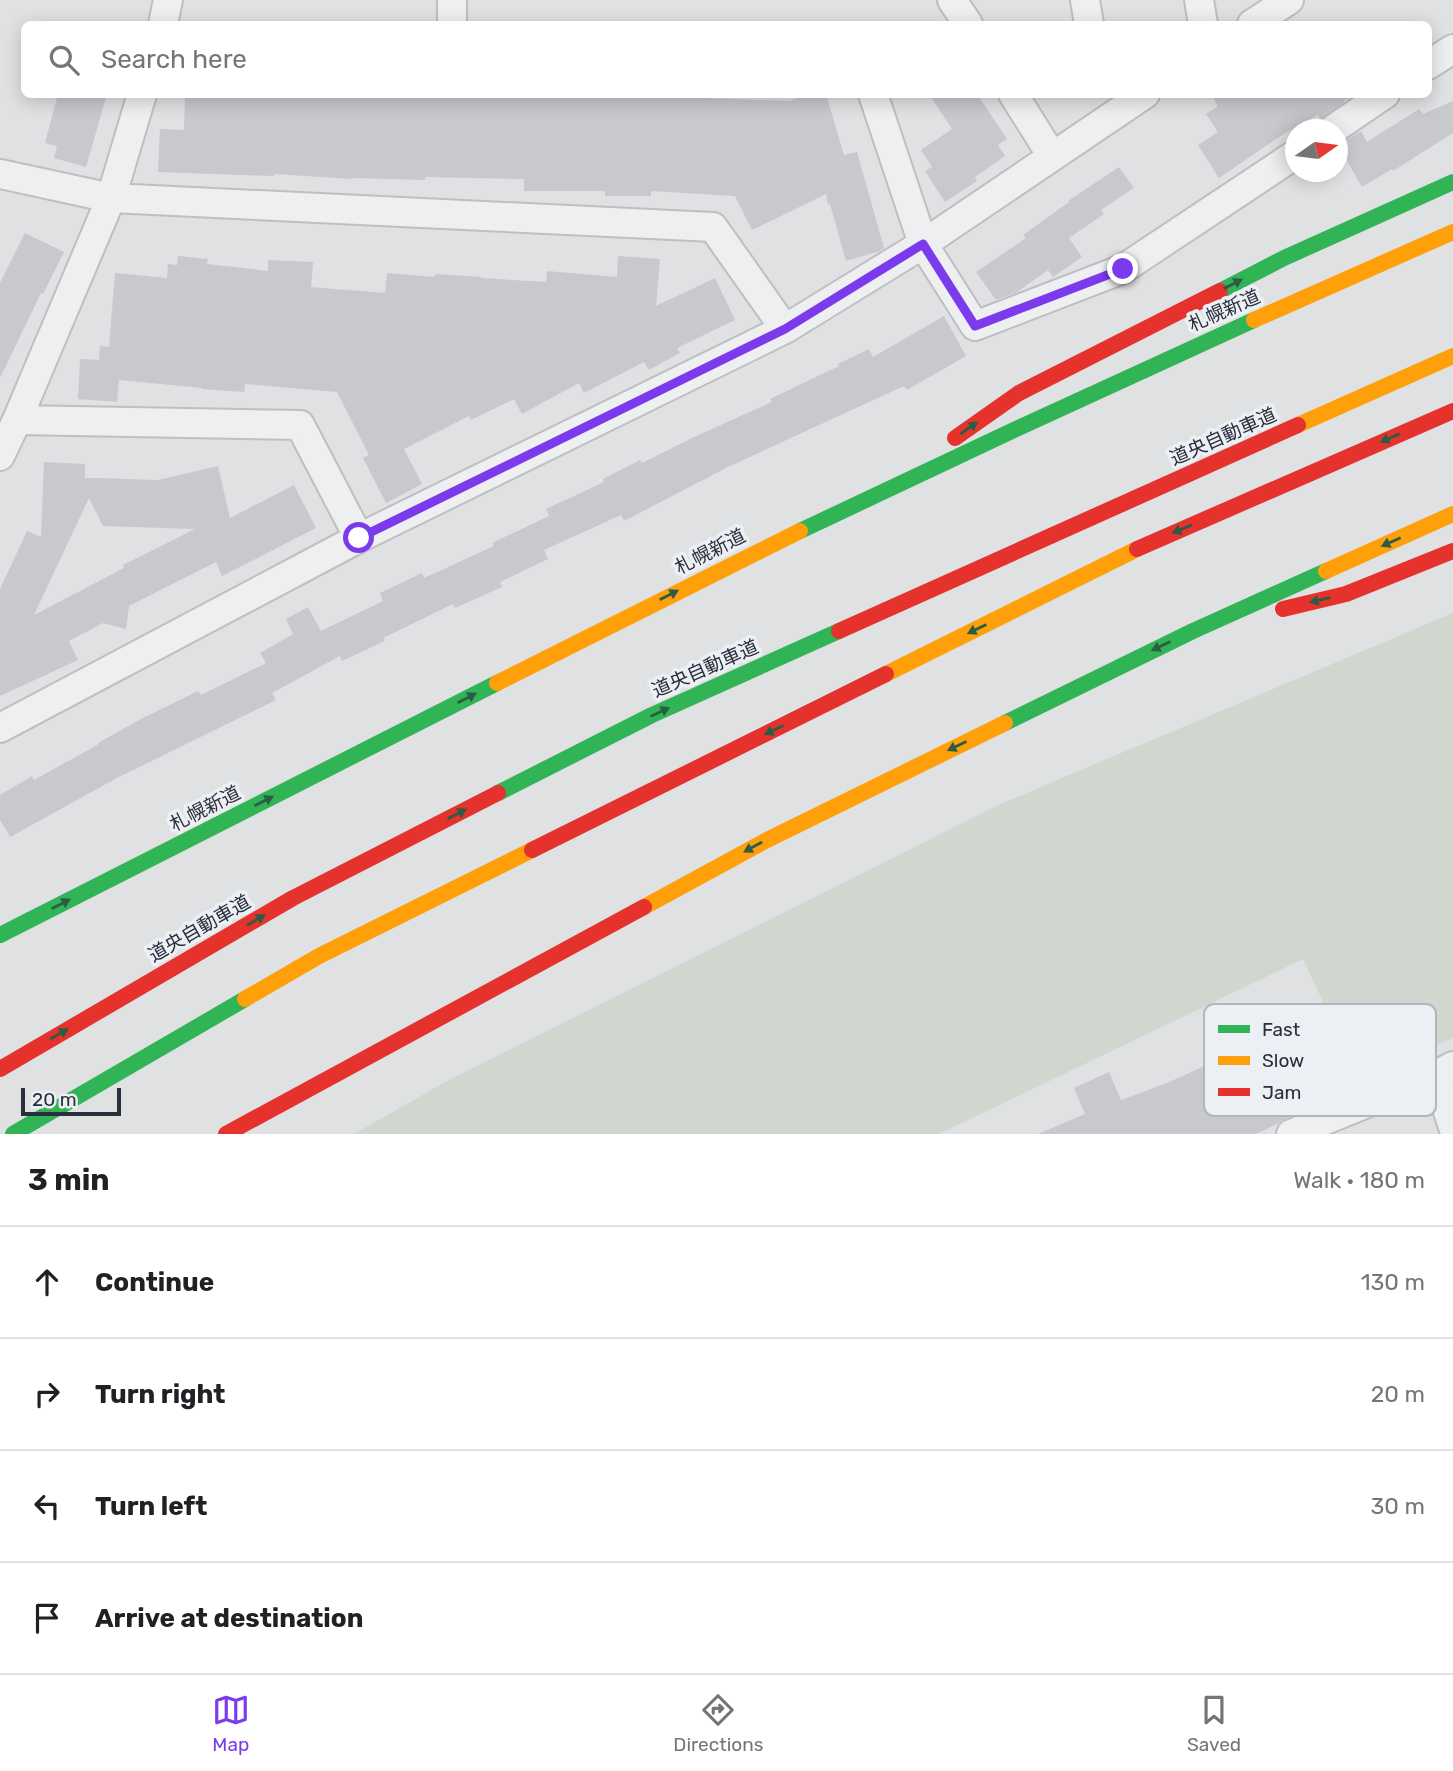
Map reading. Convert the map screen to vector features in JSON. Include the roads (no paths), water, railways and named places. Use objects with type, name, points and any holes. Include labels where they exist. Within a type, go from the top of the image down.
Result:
[{"type":"main road","points":[[873,495],[1019,393],[1284,258],[1453,182]]},
{"type":"main road","name":"札幌新道","points":[[0,935],[753,553],[1240,326],[1453,232]]},
{"type":"main road","name":"道央自動車道","points":[[0,1069],[293,898],[652,715],[1453,356]]},
{"type":"main road","points":[[13,1134],[319,956],[1152,542],[1453,411]]},
{"type":"main road","points":[[226,1134],[767,840],[1192,631],[1453,514]]},
{"type":"main road","points":[[1192,631],[1346,594],[1453,551]]},
{"type":"street","points":[[164,21],[168,0]]},
{"type":"street","points":[[452,0],[452,21]]},
{"type":"street","points":[[952,0],[966,21]]},
{"type":"street","points":[[1084,0],[1088,21]]},
{"type":"street","points":[[1199,0],[1202,21]]},
{"type":"street","points":[[1257,21],[1289,0]]},
{"type":"street","points":[[1432,63],[1453,49]]},
{"type":"street","points":[[0,456],[111,198],[141,98]]},
{"type":"street","points":[[874,98],[923,244],[975,326],[1123,269],[1285,161]]},
{"type":"street","points":[[1016,98],[1052,156]]},
{"type":"street","points":[[0,728],[359,538],[785,329],[923,244],[1052,156],[1104,107],[1132,98]]},
{"type":"street","points":[[1348,119],[1379,98]]},
{"type":"street","points":[[0,174],[111,198],[713,227],[785,329]]},
{"type":"street","points":[[17,420],[300,425],[359,538]]},
{"type":"street","points":[[1444,1070],[1453,1127]]},
{"type":"street","points":[[1291,1134],[1334,1116]]}]
